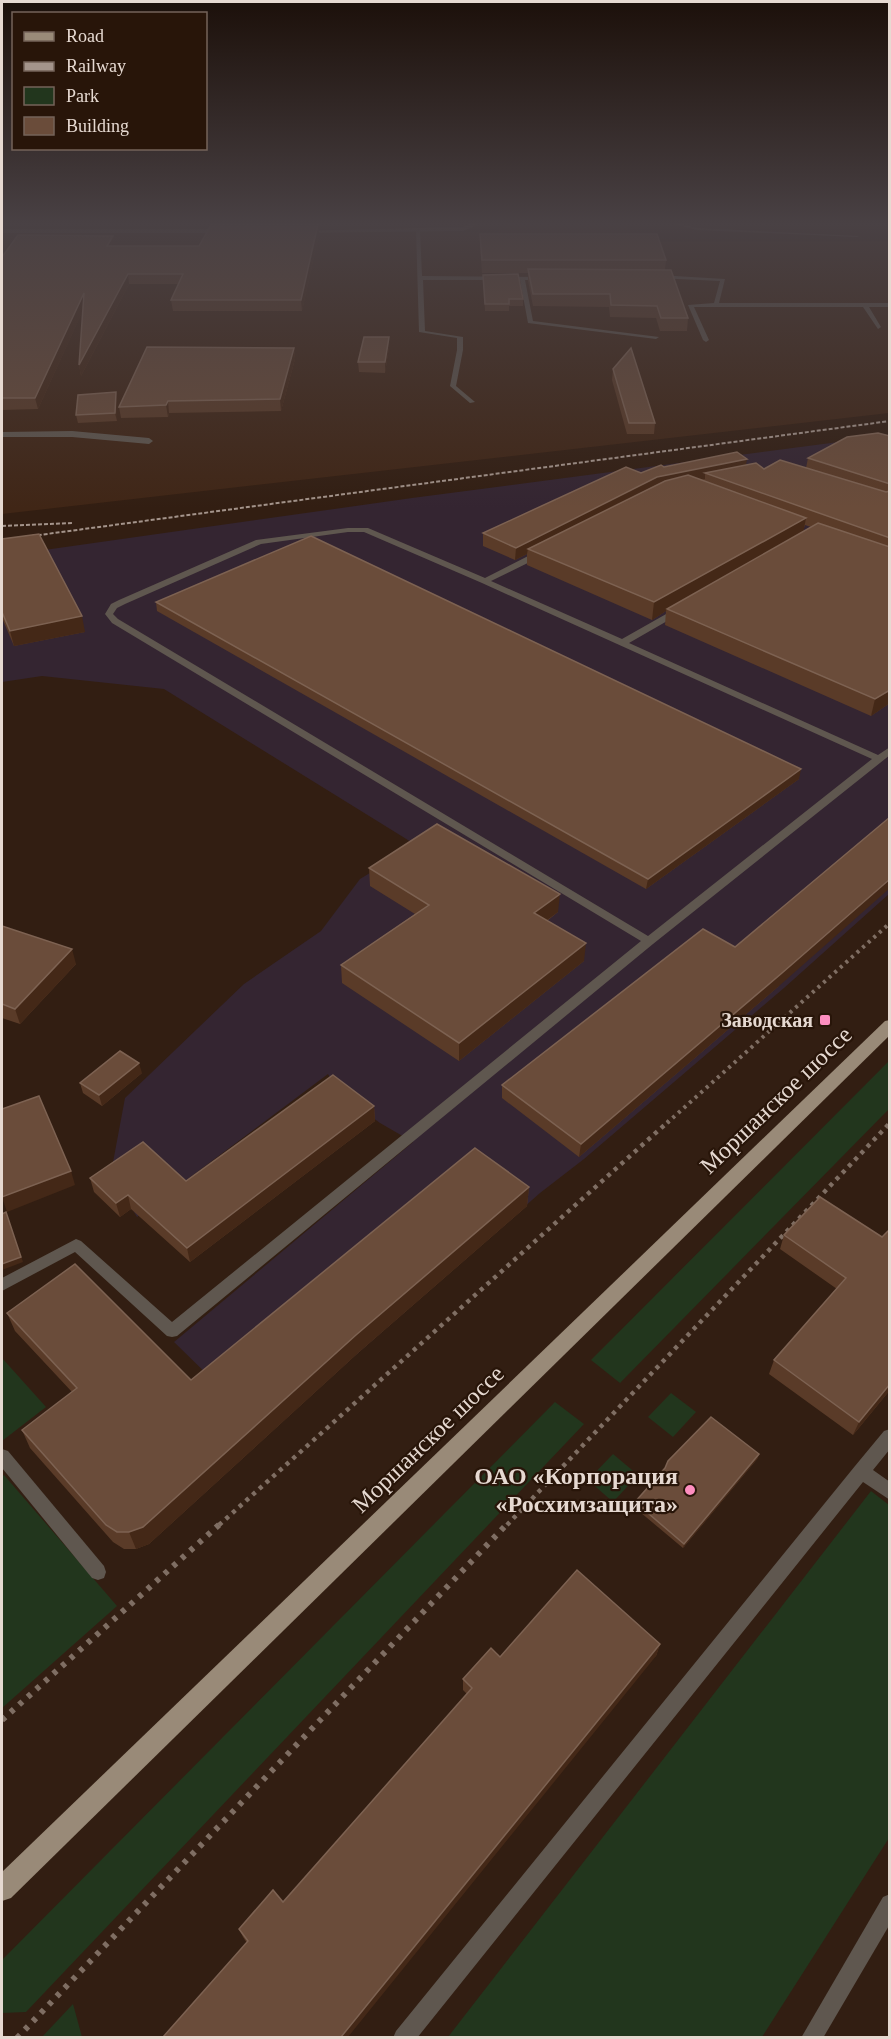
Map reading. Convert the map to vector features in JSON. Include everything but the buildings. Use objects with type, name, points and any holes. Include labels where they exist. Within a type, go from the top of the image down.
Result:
[{"type":"main road","name":"Моршанское шоссе","points":[[2,1889],[888,1028]]},
{"type":"street","points":[[2,435],[72,434],[149,441]]},
{"type":"lane","points":[[421,317],[422,332],[460,337],[460,350],[453,386],[472,402]]},
{"type":"lane","points":[[529,317],[530,322],[656,336]]},
{"type":"lane","points":[[696,317],[706,340]]},
{"type":"lane","points":[[872,317],[878,327]]},
{"type":"lane","points":[[649,941],[116,621],[109,614],[114,606],[122,602],[259,542],[348,530],[365,530],[878,758]]},
{"type":"lane","points":[[485,582],[547,550]]},
{"type":"lane","points":[[622,643],[682,609]]},
{"type":"lane","points":[[2,1285],[76,1245],[172,1331],[649,941],[890,750]]},
{"type":"lane","points":[[403,2037],[890,1436]]},
{"type":"lane","points":[[2,1456],[98,1572]]},
{"type":"lane","points":[[861,1471],[890,1492]]},
{"type":"lane","points":[[811,2037],[890,1904]]},
{"type":"path","points":[[2,1720],[890,922]]},
{"type":"path","points":[[17,2037],[890,1123]]},
{"type":"shaded area","points":[[2,317],[889,317],[889,413],[2,514]]},
{"type":"shaded area","points":[[889,438],[889,894],[784,988],[584,1159],[540,1193],[267,1433],[174,1342],[413,1142],[380,1123],[338,1092],[328,1074],[137,1217],[111,1173],[125,1098],[244,984],[321,931],[360,879],[416,845],[164,689],[42,676],[2,682],[2,556],[412,498],[846,441]]},
{"type":"green space","points":[[889,1061],[889,1109],[620,1383],[591,1360]]},
{"type":"green space","points":[[2,1358],[46,1407],[2,1441]]},
{"type":"green space","points":[[671,1393],[696,1412],[673,1437],[648,1417]]},
{"type":"green space","points":[[555,1402],[584,1424],[26,2012],[2,2013],[2,1960]]},
{"type":"green space","points":[[613,1454],[638,1475],[613,1502],[588,1480]]},
{"type":"green space","points":[[4,1475],[117,1606],[2,1708],[2,1477]]},
{"type":"green space","points":[[871,1491],[889,1505],[889,1838],[762,2037],[448,2037]]},
{"type":"green space","points":[[73,2004],[82,2037],[42,2037]]},
{"type":"railway","points":[[2,540],[890,421]]},
{"type":"railway","points":[[2,526],[72,523]]},
{"type":"place","name":"Заводская","points":[[825,1020]]},
{"type":"place","name":"ОАО «Корпорация «Росхимзащита»","points":[[690,1490]]}]
